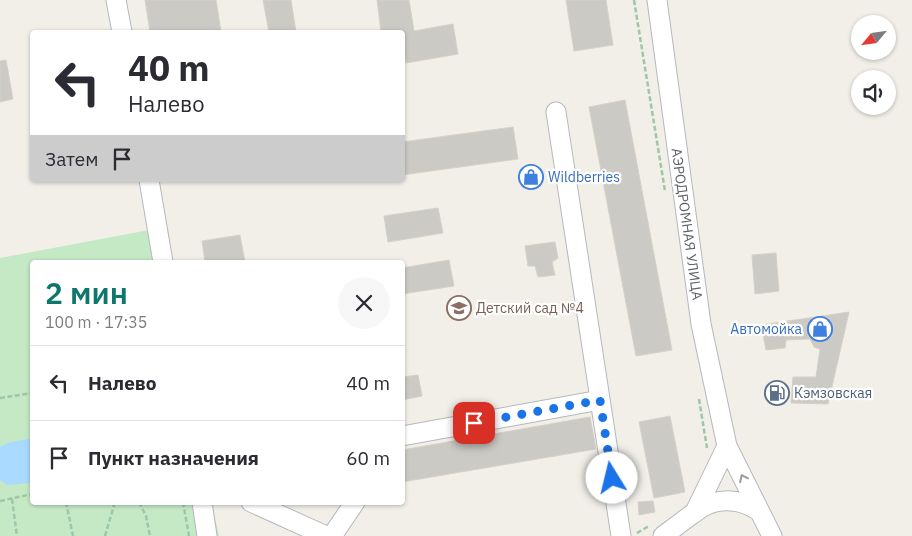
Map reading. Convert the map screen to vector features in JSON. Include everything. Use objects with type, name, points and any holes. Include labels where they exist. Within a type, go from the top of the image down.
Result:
[{"type":"street","points":[[116,0],[122,30]]},
{"type":"street","name":"АЭРОДРОМНАЯ УЛИЦА","points":[[657,0],[701,324],[727,446],[772,536]]},
{"type":"street","points":[[556,112],[622,536]]},
{"type":"street","points":[[149,182],[162,260]]},
{"type":"street","points":[[405,435],[600,400]]},
{"type":"street","points":[[681,536],[686,522],[695,512],[727,446]]},
{"type":"street","points":[[664,536],[695,512],[711,503],[732,500],[745,503],[758,511]]},
{"type":"street","points":[[203,505],[208,536]]},
{"type":"street","points":[[258,505],[326,536]]},
{"type":"street","points":[[332,536],[353,505]]},
{"type":"path","points":[[0,398],[30,392]]},
{"type":"path","points":[[0,501],[30,494]]},
{"type":"path","points":[[12,499],[17,536]]},
{"type":"path","points":[[67,505],[73,536]]},
{"type":"path","points":[[105,536],[114,505]]},
{"type":"path","points":[[140,505],[146,516],[150,536]]},
{"type":"path","points":[[183,505],[188,536]]},
{"type":"green space","points":[[160,228],[166,260],[30,260],[30,505],[212,505],[219,536],[0,536],[0,258]]},
{"type":"water","points":[[30,438],[30,483],[7,485],[0,480],[0,447],[7,443]]},
{"type":"building","points":[[145,0],[216,0],[221,30],[150,30]]},
{"type":"building","points":[[263,0],[291,0],[296,30],[269,30]]},
{"type":"building","points":[[377,0],[409,0],[414,31],[453,24],[458,54],[406,63],[405,30],[381,30]]},
{"type":"building","points":[[566,0],[606,0],[613,45],[574,51]]},
{"type":"building","points":[[6,60],[13,99],[0,102],[0,61]]},
{"type":"building","points":[[625,100],[672,350],[636,356],[589,107]]},
{"type":"building","points":[[513,127],[518,159],[405,175],[405,142]]},
{"type":"building","name":"Wildberries","points":[[539,168],[541,185],[522,187],[520,170]]},
{"type":"building","points":[[438,208],[443,233],[388,242],[384,216]]},
{"type":"building","points":[[240,235],[245,260],[205,260],[202,241]]},
{"type":"building","points":[[555,242],[558,258],[552,262],[555,275],[538,277],[535,266],[528,266],[525,246]]},
{"type":"building","points":[[776,253],[779,291],[755,294],[752,255]]},
{"type":"building","points":[[449,260],[454,286],[405,294],[405,267]]},
{"type":"building","points":[[849,312],[828,404],[791,403],[793,377],[816,377],[820,349],[814,347],[810,339],[786,340],[785,348],[766,350],[761,325]]},
{"type":"building","points":[[418,375],[422,396],[405,399],[405,377]]},
{"type":"building","points":[[670,416],[685,492],[654,498],[639,422]]},
{"type":"building","points":[[590,417],[596,449],[405,481],[405,449]]},
{"type":"building","points":[[653,501],[655,512],[639,515],[638,502]]},
{"type":"place","name":"Wildberries","points":[[531,177]]},
{"type":"place","name":"Детский сад №4","points":[[459,308]]},
{"type":"place","name":"Автомойка","points":[[820,329]]},
{"type":"place","name":"Кэмзовская","points":[[777,393]]},
{"type":"route","points":[[474,423],[600,400],[612,478]]}]
